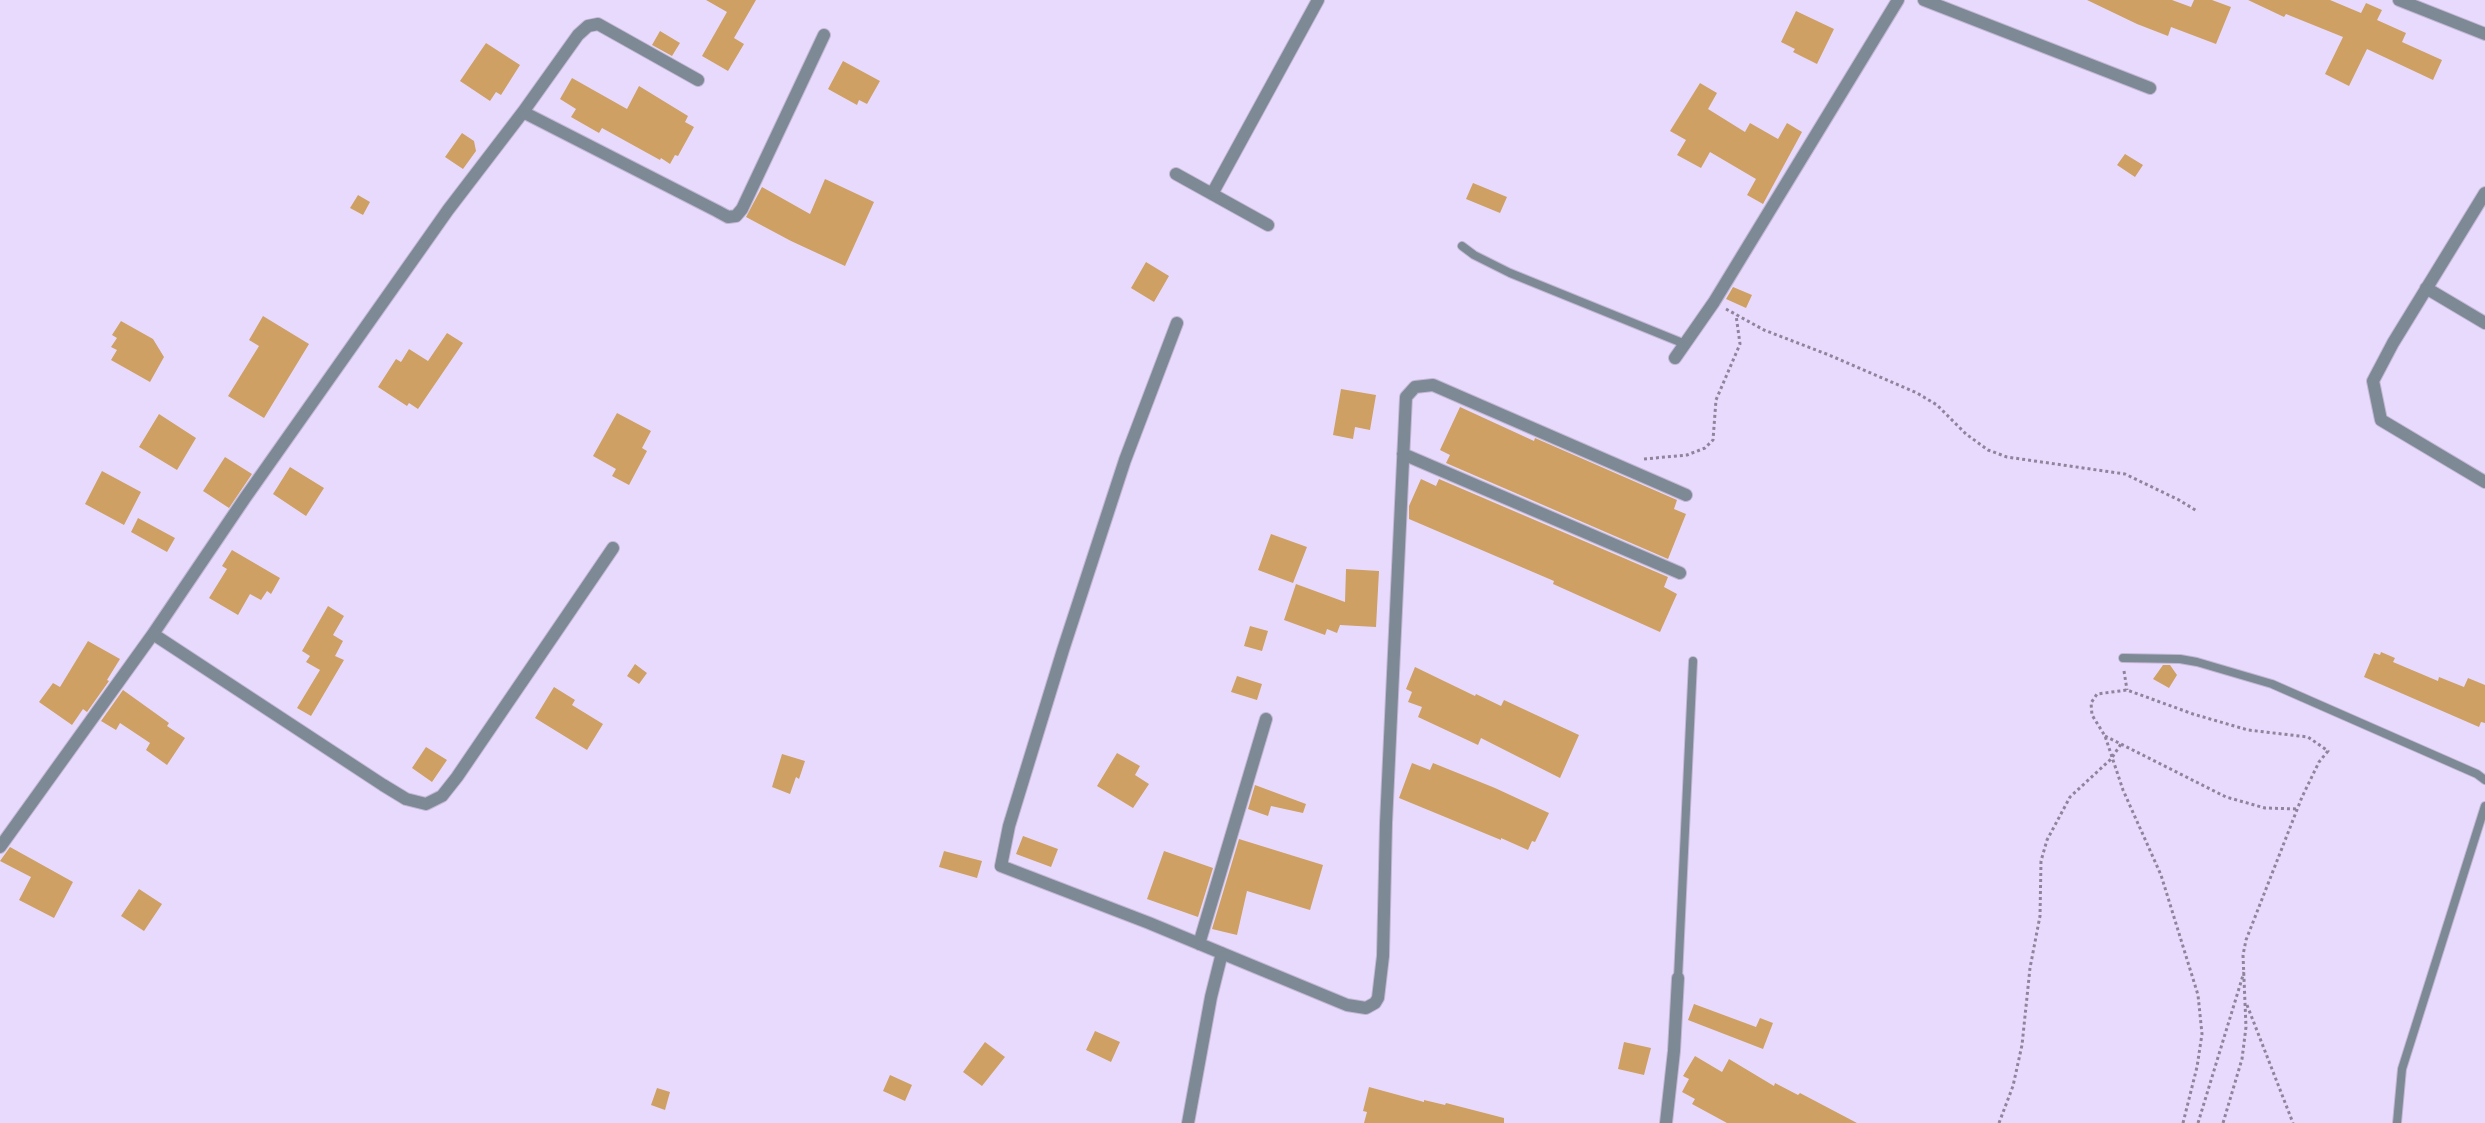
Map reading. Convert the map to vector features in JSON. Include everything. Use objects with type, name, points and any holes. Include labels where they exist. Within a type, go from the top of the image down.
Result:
[{"type":"street","points":[[1212,194],[1318,0]]},
{"type":"street","points":[[1675,358],[1714,302],[1898,0]]},
{"type":"street","points":[[1924,0],[2150,88]]},
{"type":"street","points":[[2399,0],[2431,5],[2485,34]]},
{"type":"street","points":[[0,846],[153,634],[245,498],[448,210],[578,35],[588,26],[598,24],[698,80]]},
{"type":"street","points":[[523,112],[717,212],[728,217],[736,216],[742,209],[824,35]]},
{"type":"street","points":[[1176,174],[1268,225]]},
{"type":"street","points":[[2485,193],[2393,343],[2373,381],[2381,420],[2485,482]]},
{"type":"street","points":[[2426,288],[2485,323]]},
{"type":"street","points":[[1177,323],[1125,460],[1063,650],[1009,826],[1001,866],[1356,1008],[1366,1008],[1375,1003],[1378,998],[1383,956],[1386,823],[1406,397],[1415,387],[1422,384],[1433,385],[1686,495]]},
{"type":"street","points":[[1403,454],[1680,573]]},
{"type":"street","points":[[153,634],[383,785],[406,799],[426,804],[442,796],[457,777],[613,548]]},
{"type":"street","points":[[1199,944],[1266,719]]},
{"type":"street","points":[[1188,1123],[1211,997],[1222,953]]},
{"type":"street","points":[[1666,1123],[1678,978]]},
{"type":"lane","points":[[1462,246],[1474,255],[1510,273],[1685,344]]},
{"type":"lane","points":[[2122,658],[2180,659],[2198,662],[2272,684],[2477,774],[2485,780]]},
{"type":"lane","points":[[1678,978],[1693,661]]},
{"type":"lane","points":[[2397,1123],[2402,1069],[2485,806]]},
{"type":"path","points":[[1714,302],[1764,330],[1917,393],[1938,405],[1966,434],[1988,450],[2007,457],[2125,474],[2197,511]]},
{"type":"path","points":[[1615,464],[1688,454],[1700,451],[1711,444],[1715,432],[1716,399],[1740,344],[1736,315]]},
{"type":"path","points":[[2122,658],[2127,690]]},
{"type":"path","points":[[2183,1123],[2197,1067],[2202,1034],[2198,995],[2161,875],[2123,790],[2105,736],[2092,715],[2091,703],[2097,694],[2127,690],[2193,714],[2248,730],[2299,735],[2315,741],[2328,751],[2319,762],[2297,809],[2246,940],[2244,971],[2246,1002],[2242,1059],[2223,1123]]},
{"type":"path","points":[[2105,736],[2226,797],[2265,808],[2297,809]]},
{"type":"path","points":[[1999,1123],[2013,1086],[2022,1045],[2030,968],[2040,916],[2041,861],[2046,840],[2070,797],[2112,756],[2121,744]]},
{"type":"path","points":[[2198,1123],[2244,971]]},
{"type":"path","points":[[2246,1002],[2293,1123]]},
{"type":"building","points":[[706,0],[756,0],[734,38],[744,44],[728,71],[702,56],[727,12]]},
{"type":"building","points":[[2087,0],[2172,0],[2191,7],[2194,0],[2212,0],[2231,7],[2216,44],[2171,27],[2168,36]]},
{"type":"building","points":[[2248,0],[2330,0],[2361,13],[2366,3],[2382,10],[2377,20],[2406,33],[2402,42],[2442,60],[2433,80],[2367,49],[2349,86],[2325,74],[2343,37],[2286,14],[2284,17]]},
{"type":"building","points":[[1796,11],[1834,29],[1817,64],[1793,52],[1795,49],[1781,42]]},
{"type":"building","points":[[660,31],[680,43],[672,56],[652,45]]},
{"type":"building","points":[[486,43],[520,65],[501,95],[496,92],[490,101],[460,81]]},
{"type":"building","points":[[843,61],[880,81],[867,104],[859,100],[857,105],[828,89]]},
{"type":"building","points":[[572,78],[627,109],[639,86],[688,116],[685,122],[694,127],[678,156],[675,155],[670,164],[602,128],[599,133],[571,117],[576,109],[560,99]]},
{"type":"building","points":[[1700,83],[1717,93],[1708,109],[1745,132],[1750,123],[1778,139],[1787,123],[1802,132],[1763,204],[1747,195],[1756,179],[1710,152],[1701,168],[1677,155],[1686,140],[1670,131]]},
{"type":"building","points":[[462,133],[474,141],[476,151],[463,169],[445,157]]},
{"type":"building","points":[[2125,154],[2143,165],[2135,177],[2117,165]]},
{"type":"building","points":[[825,179],[874,202],[845,266],[746,217],[762,187],[810,214]]},
{"type":"building","points":[[1473,183],[1507,197],[1500,213],[1466,199]]},
{"type":"building","points":[[358,195],[370,202],[363,215],[350,208]]},
{"type":"building","points":[[1146,262],[1169,276],[1154,302],[1131,288]]},
{"type":"building","points":[[1733,287],[1752,295],[1746,308],[1726,299]]},
{"type":"building","points":[[263,316],[309,344],[264,418],[228,396],[259,346],[249,340]]},
{"type":"building","points":[[121,321],[153,339],[164,357],[150,382],[111,360],[117,350],[111,347],[117,338],[112,335]]},
{"type":"building","points":[[447,333],[463,343],[418,409],[409,403],[407,406],[378,387],[396,359],[401,362],[409,349],[428,361]]},
{"type":"building","points":[[1341,389],[1376,395],[1370,430],[1355,427],[1353,439],[1333,435]]},
{"type":"building","points":[[1460,407],[1534,441],[1535,438],[1677,500],[1674,509],[1686,514],[1668,559],[1446,463],[1450,455],[1440,450]]},
{"type":"building","points":[[617,413],[651,431],[642,448],[647,451],[629,485],[612,476],[616,469],[593,456]]},
{"type":"building","points":[[159,414],[196,438],[177,470],[139,447]]},
{"type":"building","points":[[225,457],[252,474],[229,508],[203,491]]},
{"type":"building","points":[[290,467],[324,488],[306,516],[273,494]]},
{"type":"building","points":[[102,471],[141,492],[124,525],[85,504]]},
{"type":"building","points":[[1421,479],[1436,486],[1439,479],[1668,577],[1664,587],[1677,594],[1660,632],[1553,584],[1554,581],[1409,519],[1409,506]]},
{"type":"building","points":[[138,518],[175,538],[167,552],[131,532]]},
{"type":"building","points":[[1271,534],[1307,547],[1293,583],[1258,570]]},
{"type":"building","points":[[232,550],[280,578],[271,594],[267,591],[261,600],[250,594],[238,615],[209,598],[227,569],[222,566]]},
{"type":"building","points":[[1346,569],[1379,571],[1376,627],[1340,625],[1337,633],[1327,629],[1325,635],[1284,620],[1296,584],[1345,602]]},
{"type":"building","points":[[328,606],[344,616],[333,635],[343,641],[335,656],[344,660],[311,716],[297,708],[320,670],[306,662],[310,656],[302,651]]},
{"type":"building","points":[[1250,626],[1268,631],[1262,651],[1244,646]]},
{"type":"building","points":[[88,641],[120,659],[107,680],[109,681],[87,712],[83,709],[72,725],[39,702],[53,683],[60,687]]},
{"type":"building","points":[[2381,652],[2395,658],[2393,662],[2438,681],[2439,677],[2464,687],[2468,678],[2485,685],[2485,723],[2481,722],[2479,727],[2364,677],[2374,653],[2380,655]]},
{"type":"building","points":[[635,664],[647,673],[639,684],[627,676]]},
{"type":"building","points":[[2163,665],[2170,665],[2177,675],[2169,688],[2153,679]]},
{"type":"building","points":[[1415,667],[1475,696],[1476,694],[1501,706],[1504,700],[1579,735],[1560,778],[1481,738],[1478,745],[1418,717],[1422,707],[1408,702],[1412,692],[1406,689]]},
{"type":"building","points":[[1237,676],[1262,684],[1257,700],[1231,692]]},
{"type":"building","points":[[554,687],[575,700],[572,705],[603,724],[587,750],[535,718]]},
{"type":"building","points":[[123,690],[169,723],[167,726],[185,738],[167,765],[146,750],[150,743],[120,723],[116,730],[101,721]]},
{"type":"building","points":[[426,747],[447,760],[432,782],[412,768]]},
{"type":"building","points":[[1117,753],[1140,766],[1135,775],[1149,784],[1133,808],[1097,786]]},
{"type":"building","points":[[782,754],[805,761],[799,779],[796,777],[790,794],[772,787]]},
{"type":"building","points":[[1412,763],[1430,770],[1433,763],[1549,813],[1535,842],[1532,841],[1528,850],[1399,798]]},
{"type":"building","points":[[1255,785],[1306,804],[1303,813],[1271,806],[1268,816],[1248,809]]},
{"type":"building","points":[[1023,836],[1058,849],[1051,867],[1016,854]]},
{"type":"building","points":[[1239,839],[1323,865],[1310,910],[1247,891],[1237,935],[1212,929]]},
{"type":"building","points":[[10,847],[73,882],[54,918],[19,900],[31,877],[0,861]]},
{"type":"building","points":[[944,851],[982,861],[977,878],[939,867]]},
{"type":"building","points":[[1164,851],[1213,868],[1198,917],[1147,899]]},
{"type":"building","points":[[139,889],[162,904],[144,931],[121,916]]},
{"type":"building","points":[[1694,1004],[1756,1027],[1760,1018],[1773,1023],[1763,1049],[1688,1020]]},
{"type":"building","points":[[1095,1031],[1120,1042],[1111,1062],[1086,1050]]},
{"type":"building","points":[[985,1042],[1005,1057],[982,1086],[963,1072]]},
{"type":"building","points":[[1624,1042],[1651,1048],[1644,1075],[1618,1069]]},
{"type":"building","points":[[1695,1056],[1722,1072],[1729,1059],[1774,1086],[1775,1083],[1798,1095],[1800,1093],[1857,1123],[1727,1123],[1692,1104],[1695,1099],[1682,1092],[1689,1079],[1683,1076]]},
{"type":"building","points":[[890,1075],[912,1085],[905,1101],[883,1091]]},
{"type":"building","points":[[1369,1087],[1424,1102],[1424,1100],[1445,1105],[1446,1103],[1504,1118],[1504,1123],[1364,1123],[1367,1112],[1363,1111]]},
{"type":"building","points":[[657,1088],[670,1092],[665,1110],[651,1105]]}]
